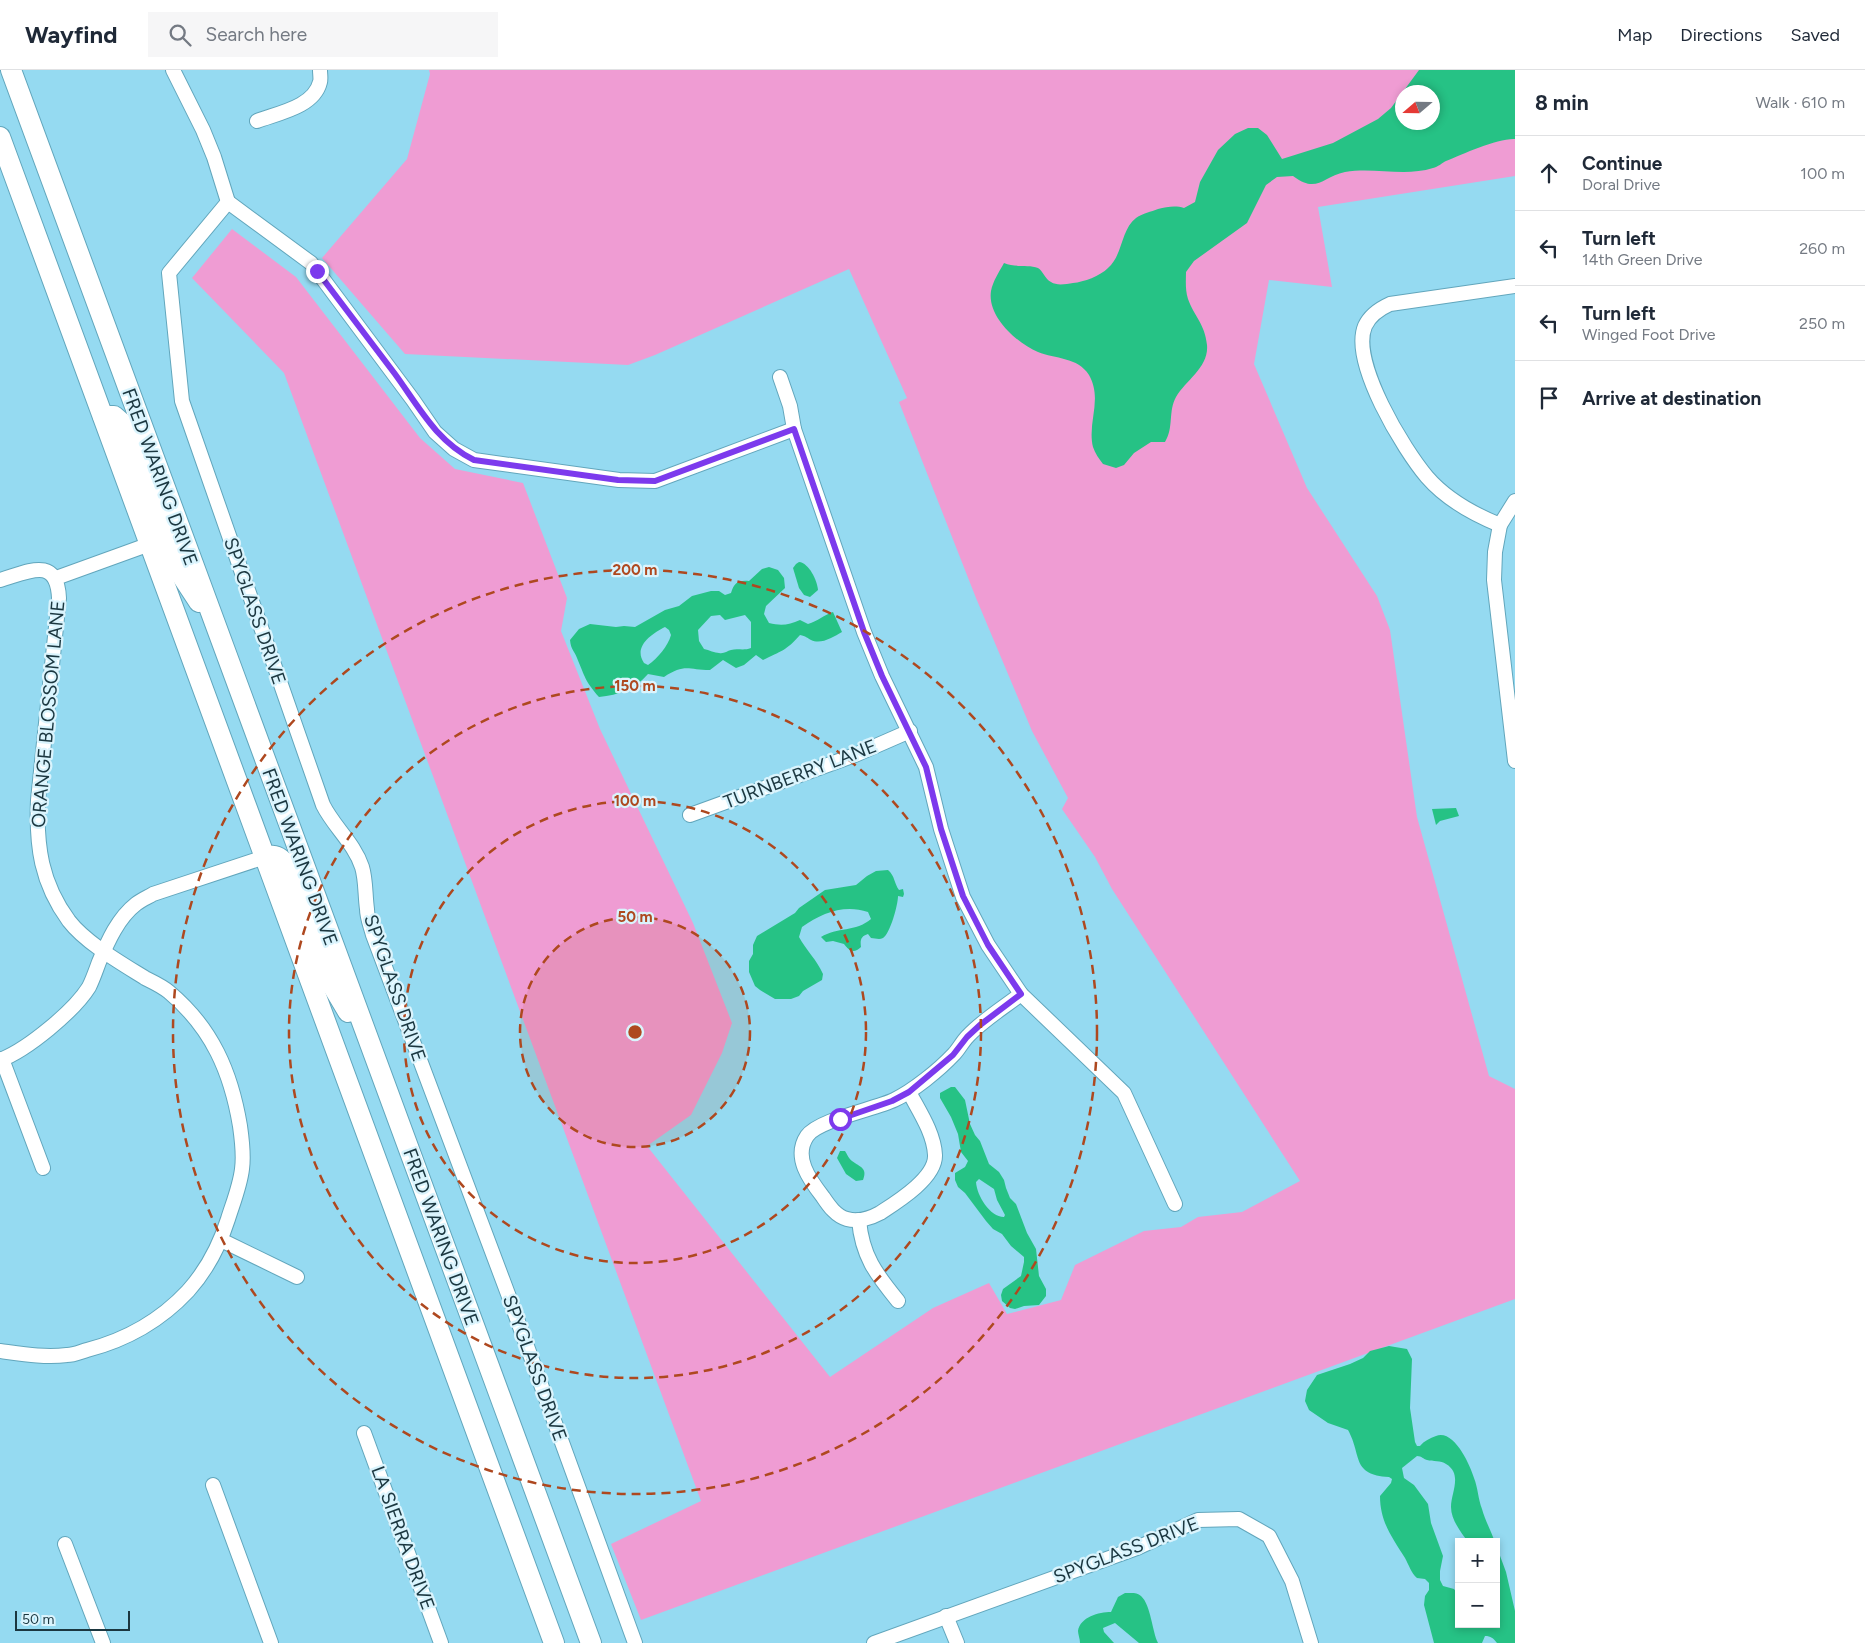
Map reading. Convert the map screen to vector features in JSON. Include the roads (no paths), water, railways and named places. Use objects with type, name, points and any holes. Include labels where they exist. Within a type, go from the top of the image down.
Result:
[{"type":"main road","name":"FRED WARING DRIVE","points":[[11,70],[591,1643]]},
{"type":"main road","name":"FRED WARING DRIVE","points":[[0,137],[554,1643]]},
{"type":"main road","points":[[103,416],[114,416],[122,423],[176,567],[214,621]]},
{"type":"main road","points":[[265,856],[274,855],[283,861],[326,975],[372,1052]]},
{"type":"street","points":[[258,121],[302,104],[312,95],[320,83],[320,70]]},
{"type":"street","points":[[177,71],[204,130],[228,202],[311,263],[414,400],[435,432],[454,449],[474,460],[618,480],[655,481],[794,429]]},
{"type":"street","name":"SPYGLASS DRIVE","points":[[228,202],[169,273],[182,401],[323,805],[329,817],[352,846],[362,867],[367,911],[373,935],[505,1285],[635,1643]]},
{"type":"street","points":[[1500,526],[1465,508],[1447,496],[1428,478],[1410,454],[1384,412],[1369,374],[1362,337],[1365,326],[1371,316],[1379,309],[1390,304],[1515,286]]},
{"type":"street","points":[[780,377],[790,406],[794,429],[864,632],[882,676],[926,767],[941,829],[963,896],[988,945],[1021,994],[1124,1093],[1175,1204]]},
{"type":"street","points":[[1515,501],[1500,526],[1495,552],[1494,580],[1515,761]]},
{"type":"street","points":[[0,580],[36,570],[48,571],[55,577],[150,544]]},
{"type":"street","name":"ORANGE BLOSSOM LANE","points":[[0,1351],[34,1356],[68,1356],[127,1338],[152,1323],[176,1305],[195,1283],[221,1240],[236,1194],[242,1168],[242,1143],[234,1091],[224,1064],[212,1040],[168,992],[103,952],[70,923],[54,899],[45,877],[40,858],[37,829],[38,800],[59,598],[55,577]]},
{"type":"street","name":"TURNBERRY LANE","points":[[690,816],[855,755],[910,731]]},
{"type":"street","points":[[43,1168],[1,1059],[24,1048],[49,1029],[89,987],[103,952],[120,921],[136,903],[153,894],[265,856]]},
{"type":"street","points":[[909,1092],[933,1144],[935,1156],[933,1165],[921,1183],[888,1208],[873,1217],[848,1220],[832,1208],[808,1178],[804,1168],[802,1150],[807,1135],[813,1130],[892,1101],[909,1092],[953,1055],[967,1037],[980,1025],[1021,994]]},
{"type":"street","points":[[859,1220],[861,1237],[868,1260],[898,1301]]},
{"type":"street","points":[[221,1240],[297,1277]]},
{"type":"street","name":"LA SIERRA DRIVE","points":[[364,1433],[441,1643]]},
{"type":"street","points":[[212,1485],[271,1643]]},
{"type":"street","name":"SPYGLASS DRIVE","points":[[874,1643],[1137,1548],[1198,1520],[1239,1518],[1269,1536],[1292,1581],[1311,1643]]},
{"type":"street","points":[[66,1544],[103,1643]]},
{"type":"street","points":[[946,1616],[957,1643]]}]
